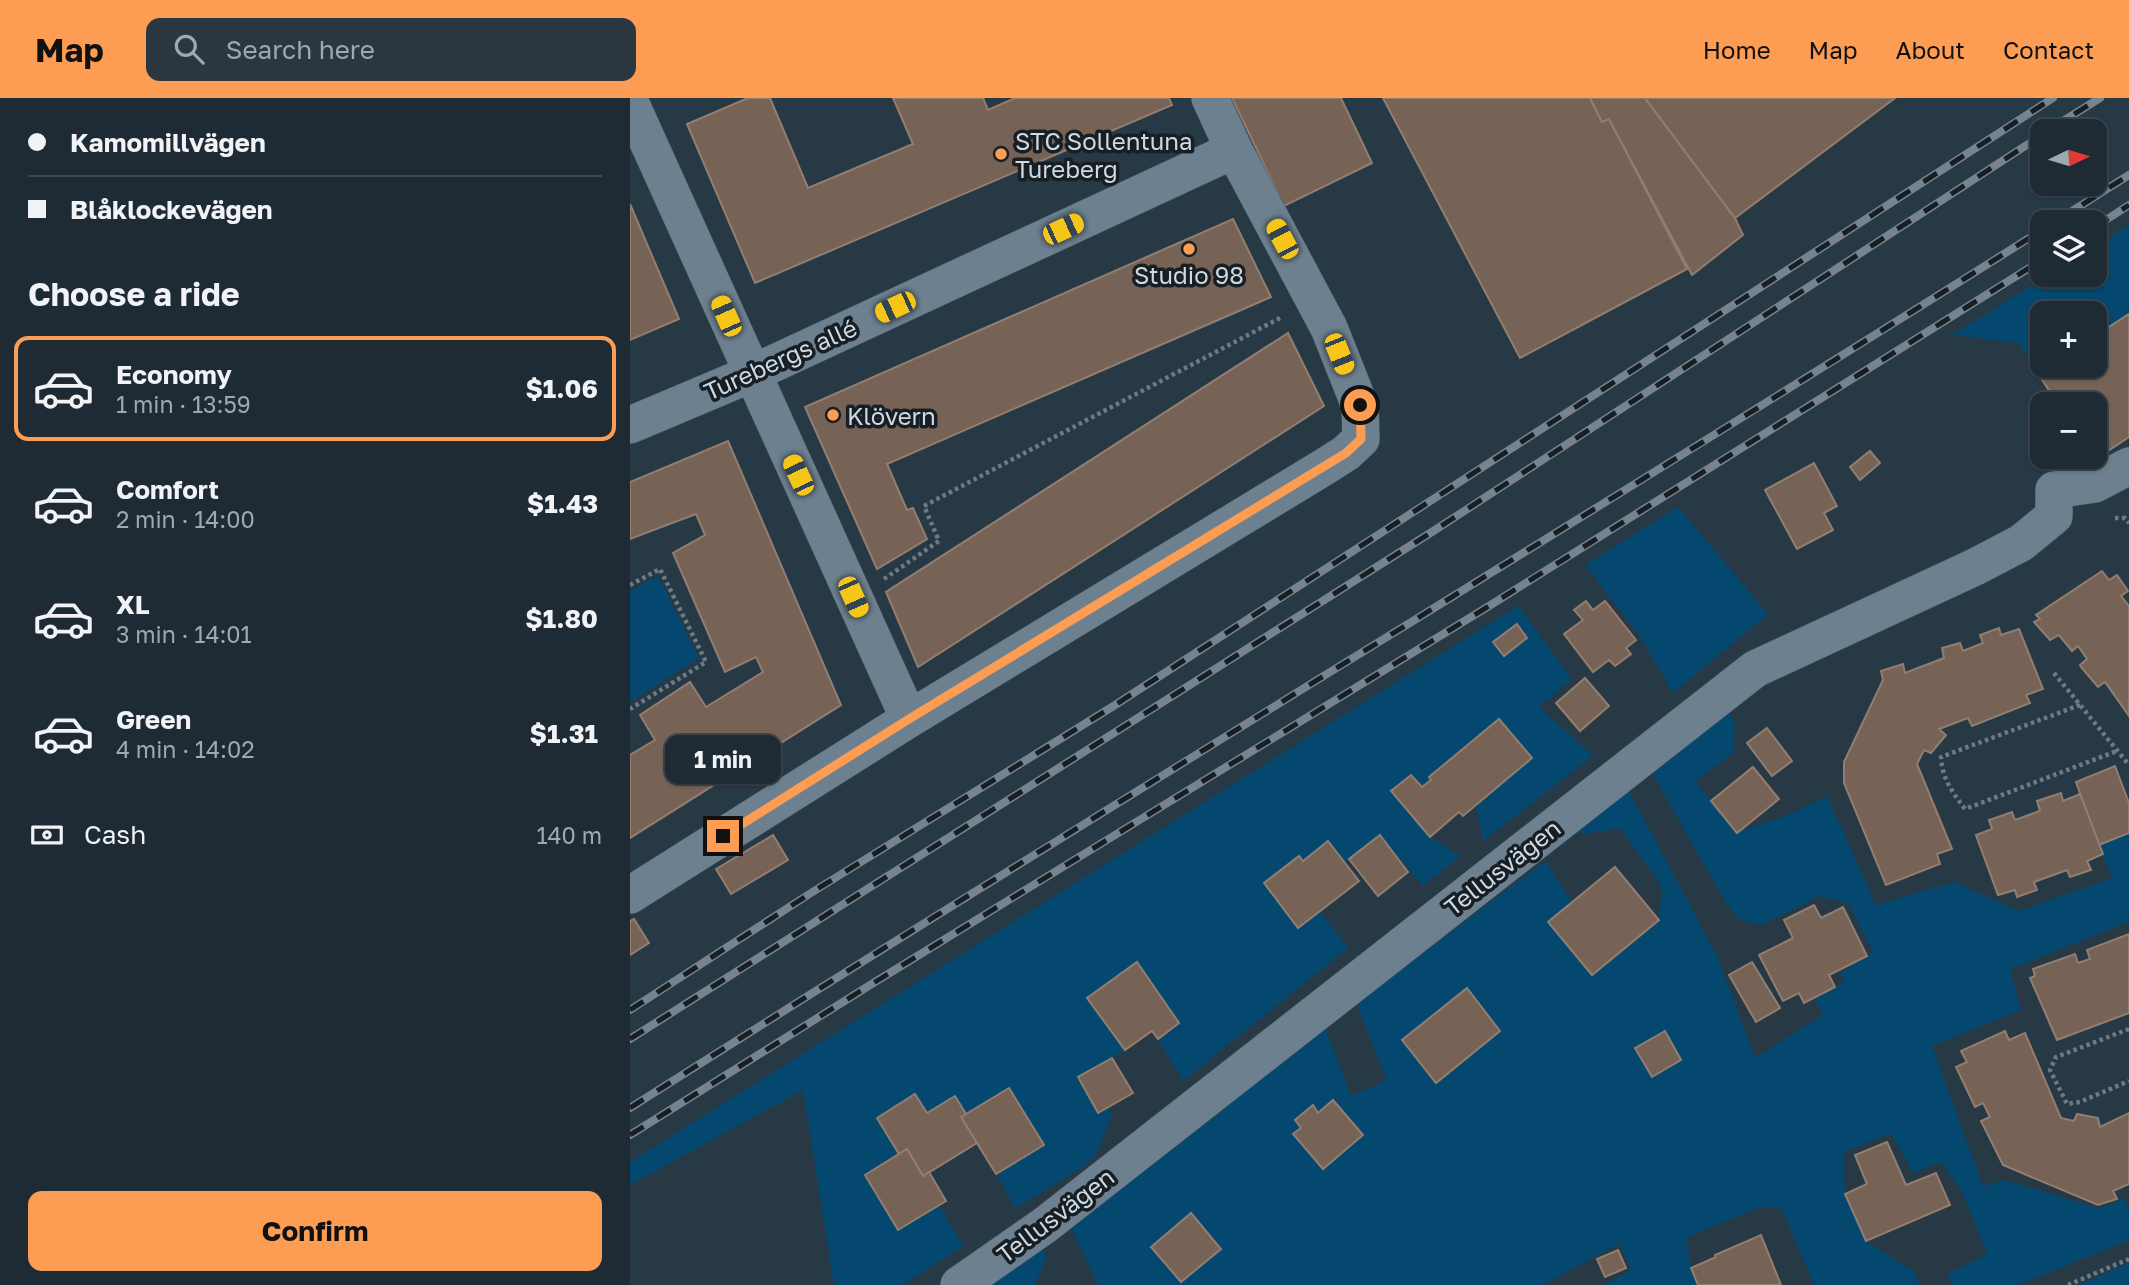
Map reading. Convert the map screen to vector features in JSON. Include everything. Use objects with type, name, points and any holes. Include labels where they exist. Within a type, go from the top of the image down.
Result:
[{"type":"street","points":[[630,895],[909,719],[1335,460],[1361,439],[1360,405],[1329,328],[1234,150],[1210,98]]},
{"type":"street","points":[[630,102],[909,719]]},
{"type":"street","name":"Turebergs allé","points":[[630,425],[751,374],[1234,150]]},
{"type":"street","name":"Tellusvägen","points":[[959,1285],[1045,1225],[1755,669],[2021,543],[2054,516],[2054,489],[2095,484],[2129,466]]},
{"type":"path","points":[[883,580],[939,541],[924,506],[1291,313]]},
{"type":"path","points":[[630,585],[660,569],[706,662],[630,709]]},
{"type":"path","points":[[2054,673],[2129,765]]},
{"type":"path","points":[[2080,705],[1941,757],[1942,771],[1950,790],[1965,809],[2118,751]]},
{"type":"path","points":[[2129,1029],[2056,1057],[2050,1070],[2067,1104],[2080,1102],[2129,1082]]},
{"type":"path","points":[[2068,1285],[2129,1259]]},
{"type":"shaded area","points":[[2129,225],[2129,314],[2107,328],[2107,301],[2030,301],[2030,361],[2021,343],[1952,335],[2030,287],[2107,287],[2107,239]]},
{"type":"shaded area","points":[[1678,507],[1768,614],[1673,693],[1639,635],[1585,565]]},
{"type":"shaded area","points":[[658,576],[699,658],[630,702],[630,591]]},
{"type":"shaded area","points":[[1518,606],[1572,679],[1539,707],[1593,756],[1483,841],[1476,806],[1531,758],[1429,777],[1431,780],[1422,787],[1411,775],[1392,791],[1430,837],[1460,856],[1423,886],[1380,835],[1345,862],[1328,841],[1303,861],[1264,883],[1298,928],[1320,912],[1348,948],[1183,1081],[1158,1039],[1179,1022],[1137,963],[1088,997],[1125,1050],[1078,1077],[1098,1112],[1109,1106],[1112,1115],[1097,1153],[1086,1165],[1016,1208],[996,1174],[1044,1145],[966,1114],[927,1113],[915,1094],[877,1117],[899,1154],[865,1175],[898,1229],[939,1205],[963,1246],[903,1285],[834,1285],[803,1090],[630,1185],[630,1162]]},
{"type":"shaded area","points":[[1729,711],[1735,723],[1733,753],[1695,782],[1737,832],[1788,815],[1827,796],[1876,905],[1954,882],[2019,911],[2112,878],[2099,845],[2129,833],[2129,924],[2128,922],[2010,969],[2021,1010],[1932,1046],[1983,1186],[2004,1180],[2099,1208],[2124,1199],[2129,1210],[2129,1240],[2018,1285],[1951,1285],[1948,1274],[1987,1254],[1961,1190],[1941,1162],[1913,1173],[1891,1133],[1844,1152],[1845,1194],[1866,1241],[1915,1272],[1919,1285],[1814,1285],[1781,1207],[1759,1207],[1686,1238],[1691,1268],[1698,1285],[1608,1285],[1607,1283],[1631,1270],[1619,1244],[1543,1285],[1098,1285],[1070,1225],[1220,1112],[1325,1026],[1351,1096],[1387,1080],[1356,1003],[1545,861],[1572,902],[1549,922],[1591,974],[1659,920],[1662,886],[1620,829],[1581,834],[1578,830],[1629,791],[1718,958],[1755,1058],[1823,1015],[1814,998],[1845,982],[1840,973],[1873,952],[1849,904],[1819,896],[1762,925],[1740,920],[1724,900],[1651,771]],"holes":[[[1467,989],[1500,1031],[1436,1082],[1402,1040]],[[1333,1100],[1363,1135],[1323,1169],[1294,1135],[1301,1128],[1296,1120],[1312,1106],[1318,1113]],[[1191,1213],[1221,1249],[1181,1282],[1152,1246]]]},
{"type":"shaded area","points":[[1042,1248],[1047,1258],[1034,1285],[987,1285]]},
{"type":"shaded area","points":[[2129,1263],[2129,1285],[2078,1285]]},
{"type":"building","points":[[748,98],[770,98],[808,188],[913,144],[893,98],[983,98],[988,110],[1015,98],[1169,98],[1172,105],[755,283],[687,124]]},
{"type":"building","points":[[1232,98],[1341,98],[1372,163],[1284,206]]},
{"type":"building","points":[[1383,98],[1590,98],[1602,122],[1609,119],[1687,269],[1520,358]]},
{"type":"building","points":[[1590,98],[1645,98],[1735,218],[1743,235],[1692,275],[1609,119],[1602,122]]},
{"type":"building","points":[[1645,98],[1895,98],[1735,218]]},
{"type":"building","points":[[630,204],[679,319],[630,340]]},
{"type":"building","points":[[1233,219],[1271,297],[887,464],[907,510],[913,508],[927,539],[877,569],[805,407]]},
{"type":"building","points":[[2129,314],[2129,437],[2107,451],[2107,392],[2050,392],[2041,378],[2107,378],[2107,328]]},
{"type":"building","points":[[1288,333],[1324,406],[918,667],[886,592]]},
{"type":"building","points":[[728,441],[841,705],[630,838],[630,755],[655,740],[640,715],[690,682],[706,707],[763,672],[756,657],[725,672],[673,553],[705,535],[696,514],[630,539],[630,482]]},
{"type":"building","points":[[1870,451],[1880,463],[1860,480],[1850,467]]},
{"type":"building","points":[[1814,463],[1837,506],[1824,513],[1833,530],[1797,549],[1765,490]]},
{"type":"building","points":[[2102,571],[2109,580],[2117,575],[2128,591],[2121,596],[2129,606],[2129,716],[2105,682],[2098,687],[2081,667],[2087,659],[2078,646],[2072,651],[2059,635],[2050,640],[2034,622],[2040,619],[2036,615]]},
{"type":"building","points":[[1586,601],[1593,610],[1605,601],[1636,640],[1626,648],[1631,654],[1615,666],[1609,660],[1593,672],[1564,634],[1583,620],[1574,610]]},
{"type":"building","points":[[1517,624],[1527,638],[1504,656],[1493,642]]},
{"type":"building","points":[[1999,628],[2001,635],[2019,629],[2043,689],[2026,695],[2030,703],[1972,726],[1968,718],[1939,729],[1946,735],[1931,753],[1924,750],[1917,764],[1952,849],[1937,854],[1940,864],[1886,885],[1844,783],[1844,762],[1883,680],[1881,671],[1903,664],[1905,673],[1944,658],[1942,648],[1960,643],[1963,651],[1983,643],[1980,635]]},
{"type":"building","points":[[1585,678],[1609,706],[1580,731],[1556,703]]},
{"type":"building","points":[[1499,719],[1532,758],[1463,816],[1459,812],[1430,837],[1391,791],[1411,775],[1422,787],[1431,780],[1429,777]]},
{"type":"building","points":[[1767,728],[1792,761],[1772,776],[1747,743]]},
{"type":"building","points":[[2115,766],[2129,803],[2129,833],[2099,845],[2076,782]]},
{"type":"building","points":[[1753,767],[1779,799],[1737,833],[1711,801]]},
{"type":"building","points":[[2061,793],[2063,801],[2080,794],[2103,854],[2087,861],[2091,870],[2070,877],[2067,870],[2034,882],[2037,890],[2017,897],[2015,890],[1998,895],[1976,835],[1992,829],[1989,820],[2012,812],[2015,820],[2040,811],[2037,801]]},
{"type":"building","points":[[773,835],[788,860],[731,894],[716,869]]},
{"type":"building","points":[[1380,835],[1408,872],[1378,896],[1349,859]]},
{"type":"building","points":[[1328,841],[1359,881],[1298,928],[1264,883],[1299,856],[1303,861]]},
{"type":"building","points":[[1615,867],[1659,920],[1592,975],[1548,922]]},
{"type":"building","points":[[1814,905],[1821,918],[1843,907],[1867,956],[1829,975],[1835,987],[1804,1003],[1799,993],[1783,1001],[1759,955],[1793,938],[1784,920]]},
{"type":"building","points":[[634,919],[649,943],[630,955],[630,921]]},
{"type":"building","points":[[2129,934],[2129,1013],[2057,1040],[2030,978],[2035,976],[2033,969],[2075,954],[2078,963],[2090,959],[2087,950]]},
{"type":"building","points":[[1137,962],[1179,1023],[1158,1039],[1152,1031],[1125,1050],[1087,998]]},
{"type":"building","points":[[1752,962],[1780,1008],[1756,1022],[1729,975]]},
{"type":"building","points":[[1467,988],[1500,1031],[1436,1083],[1402,1040]]},
{"type":"building","points":[[1665,1031],[1681,1060],[1652,1077],[1635,1048]]},
{"type":"building","points":[[2005,1031],[2009,1040],[2025,1033],[2061,1118],[2074,1121],[2077,1114],[2098,1118],[2100,1127],[2129,1113],[2129,1184],[2113,1191],[2117,1199],[2098,1205],[2003,1165],[1981,1121],[1990,1117],[1983,1103],[1975,1107],[1956,1067],[1967,1062],[1961,1051]]},
{"type":"building","points":[[1112,1058],[1133,1093],[1098,1113],[1078,1077]]},
{"type":"building","points":[[1009,1088],[1044,1145],[996,1174],[961,1117]]},
{"type":"building","points":[[915,1094],[927,1113],[955,1096],[966,1114],[961,1117],[977,1143],[923,1176],[907,1149],[899,1154],[877,1118]]},
{"type":"building","points":[[1333,1100],[1363,1135],[1323,1169],[1293,1134],[1301,1128],[1295,1120],[1313,1105],[1318,1113]]},
{"type":"building","points":[[1887,1142],[1906,1185],[1936,1173],[1950,1205],[1866,1241],[1845,1194],[1867,1184],[1855,1155]]},
{"type":"building","points":[[907,1149],[923,1176],[929,1172],[946,1201],[898,1230],[865,1175]]},
{"type":"building","points":[[1191,1213],[1221,1249],[1181,1282],[1151,1247]]},
{"type":"building","points":[[1761,1235],[1781,1285],[1698,1285],[1691,1268]]},
{"type":"building","points":[[1618,1250],[1626,1268],[1605,1277],[1597,1259]]},
{"type":"railway","points":[[630,1010],[814,891],[1112,707],[2053,98]]},
{"type":"railway","points":[[2066,119],[2100,98]]},
{"type":"railway","points":[[630,1039],[1435,530],[2030,143]]},
{"type":"railway","points":[[2074,210],[2129,175]]},
{"type":"railway","points":[[2107,219],[2129,205]]},
{"type":"railway","points":[[630,1108],[2030,237]]},
{"type":"railway","points":[[630,1135],[1489,606],[2030,268]]},
{"type":"place","name":"STC Sollentuna Tureberg","points":[[1001,154]]},
{"type":"place","name":"Studio 98","points":[[1189,249]]},
{"type":"place","name":"Klövern","points":[[833,415]]},
{"type":"route","points":[[723,836],[909,719],[1346,453],[1361,439],[1360,405]]}]
